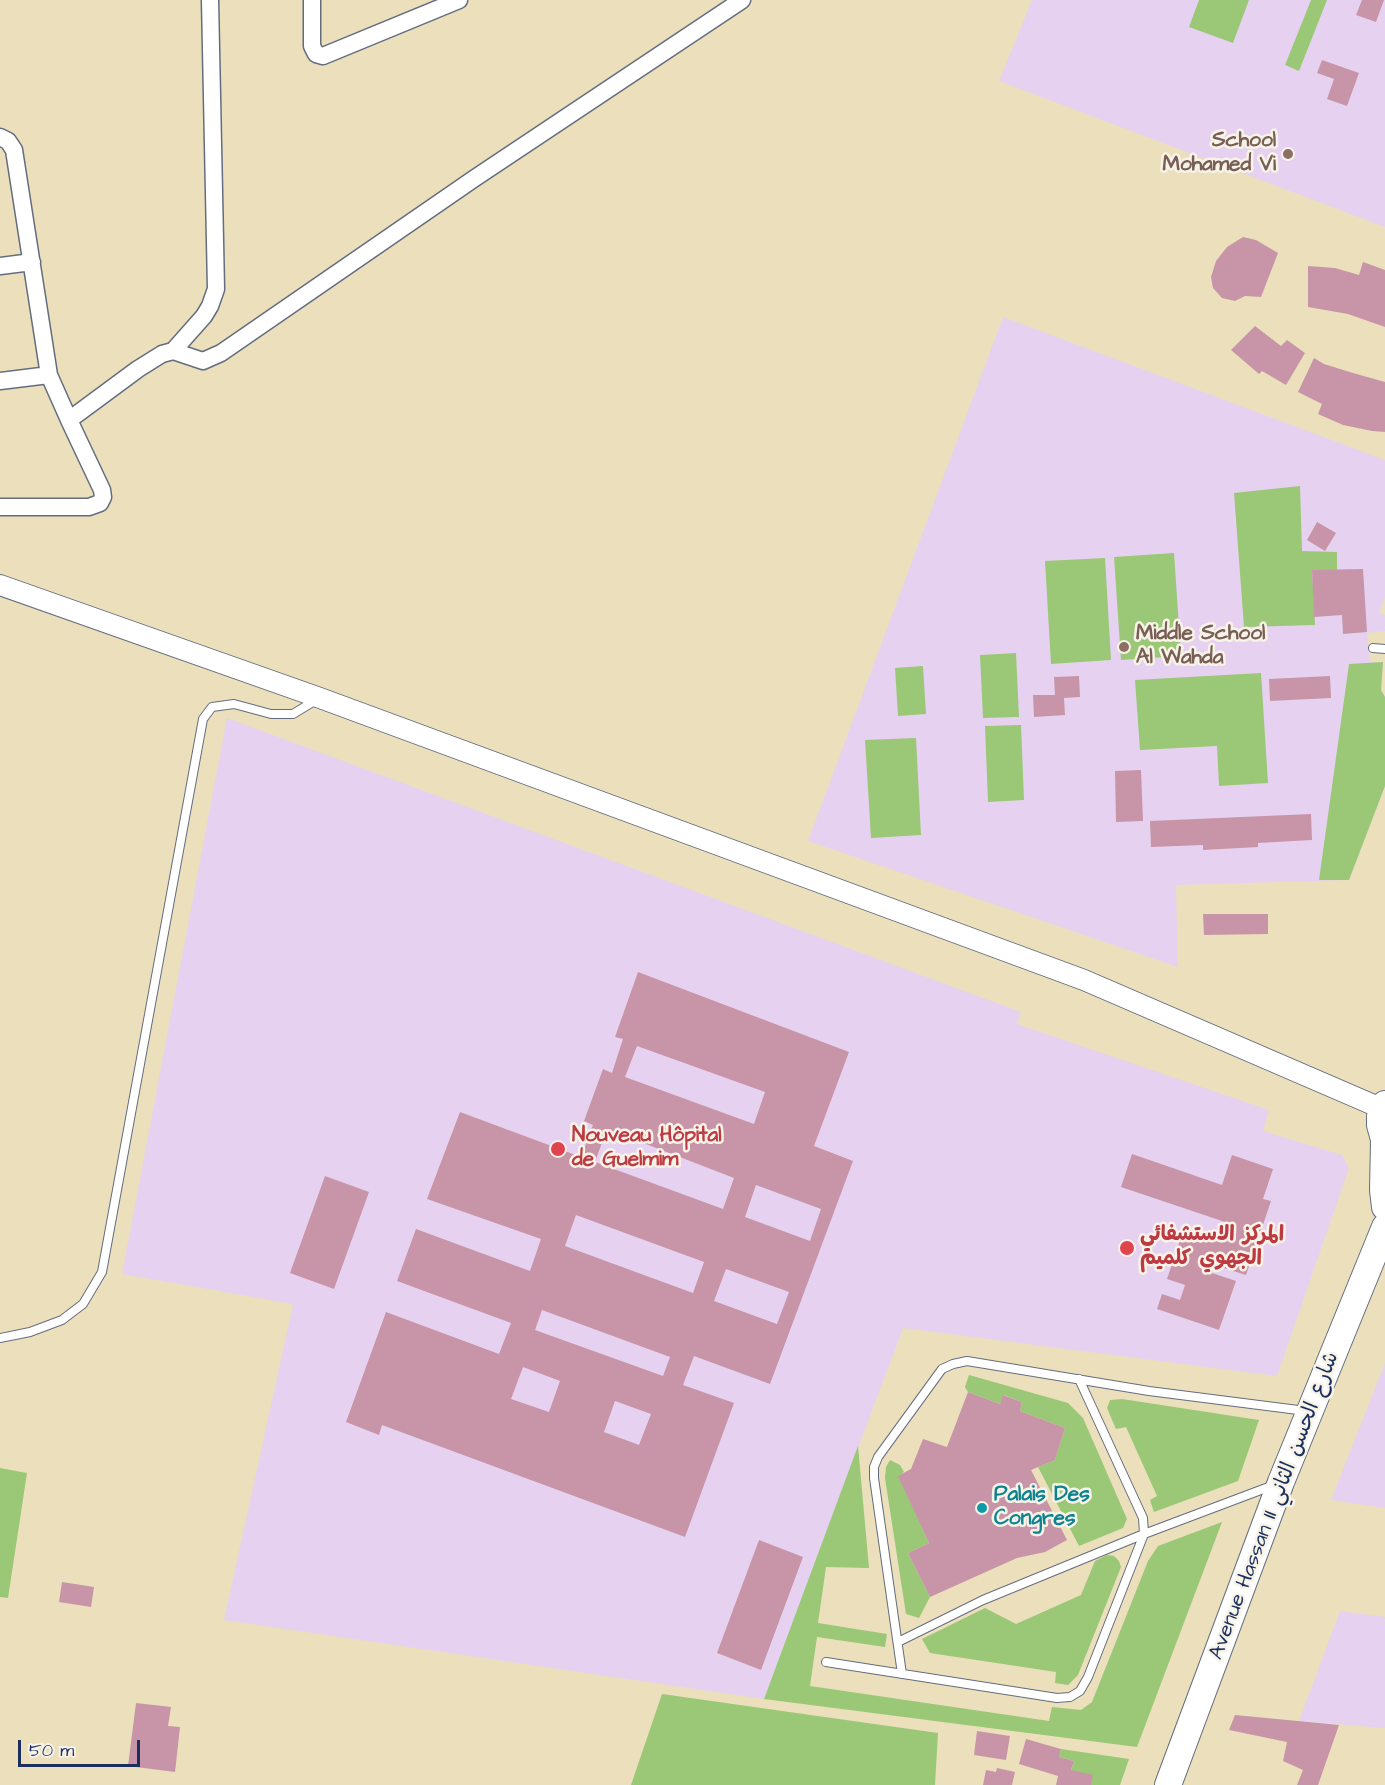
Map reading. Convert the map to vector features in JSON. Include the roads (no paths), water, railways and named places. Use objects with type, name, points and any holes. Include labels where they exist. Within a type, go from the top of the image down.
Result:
[{"type":"main road","points":[[1384,1106],[1380,1125],[1384,1142],[1385,1207]]},
{"type":"main road","name":"Avenue Hassan II شارع الحسن الثاني","points":[[1168,1785],[1281,1482],[1385,1227]]},
{"type":"street","points":[[69,420],[138,369],[162,354],[172,351],[204,316],[216,289],[210,0]]},
{"type":"street","points":[[312,0],[312,46],[319,56],[341,50],[442,4],[459,0]]},
{"type":"street","points":[[172,351],[203,361],[221,353],[455,191],[742,0]]},
{"type":"street","points":[[0,137],[8,141],[14,150],[49,375],[102,490],[100,503],[89,507],[0,507]]},
{"type":"street","points":[[0,266],[32,262]]},
{"type":"street","points":[[0,381],[49,375]]},
{"type":"street","points":[[0,585],[320,698],[1084,980],[1384,1106]]},
{"type":"lane","points":[[1373,648],[1385,649]]},
{"type":"lane","points":[[0,1338],[30,1332],[62,1320],[83,1304],[102,1272],[203,719],[212,707],[234,704],[271,714],[293,714],[320,698]]},
{"type":"lane","points":[[902,1674],[874,1467],[878,1457],[942,1369],[967,1361],[1149,1391],[1310,1411]]},
{"type":"lane","points":[[826,1662],[1057,1698],[1070,1696],[1080,1691],[1088,1677],[1144,1534],[1143,1518],[1079,1379]]},
{"type":"lane","points":[[898,1642],[983,1600],[1144,1534],[1281,1482]]},
{"type":"place","name":"School Mohamed Vi","points":[[1288,154]]},
{"type":"place","name":"Middle School Al Wahda","points":[[1124,647]]},
{"type":"place","name":"Nouveau Hôpital de Guelmim","points":[[558,1149]]},
{"type":"place","name":"المركز الاستشفائي الجهوي كلميم","points":[[1127,1248]]},
{"type":"place","name":"Palais Des Congres","points":[[982,1508]]}]
